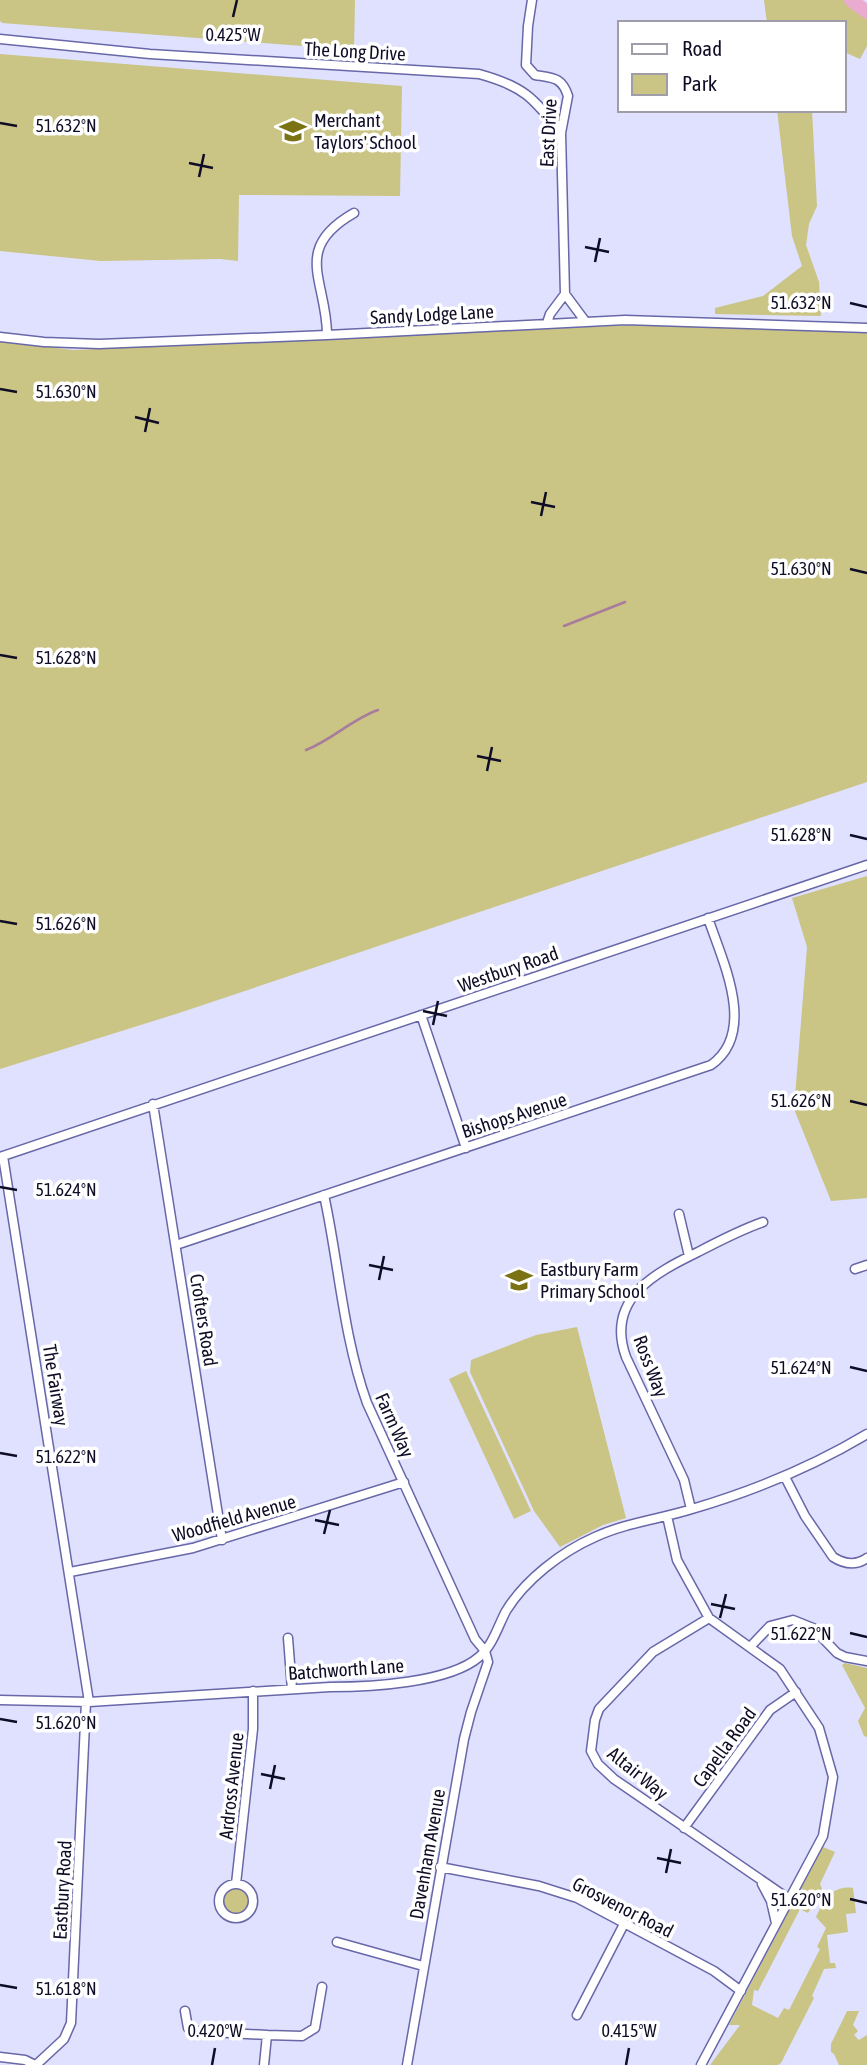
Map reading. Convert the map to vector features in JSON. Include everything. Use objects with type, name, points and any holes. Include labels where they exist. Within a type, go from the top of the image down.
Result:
[{"type":"street","name":"East Drive","points":[[532,0],[525,62],[535,75],[554,77],[565,87],[568,100],[561,133],[565,293]]},
{"type":"street","name":"The Long Drive","points":[[0,39],[150,54],[479,74],[513,85],[530,96],[561,133]]},
{"type":"street","points":[[327,335],[327,314],[316,273],[317,256],[327,233],[354,213]]},
{"type":"street","points":[[547,323],[565,293],[585,321]]},
{"type":"street","name":"Sandy Lodge Lane","points":[[0,337],[99,344],[625,320],[867,328]]},
{"type":"street","name":"Westbury Road","points":[[2,1156],[867,866]]},
{"type":"street","name":"Bishops Avenue","points":[[176,1245],[704,1069],[722,1056],[731,1038],[736,1013],[708,918]]},
{"type":"street","points":[[421,1015],[466,1148]]},
{"type":"street","name":"Crofters Road","points":[[153,1104],[222,1540]]},
{"type":"street","name":"The Fairway","points":[[2,1156],[70,1572],[87,1702]]},
{"type":"street","name":"Farm Way","points":[[324,1195],[348,1334],[367,1403],[475,1639],[485,1651]]},
{"type":"street","points":[[679,1214],[689,1256]]},
{"type":"street","name":"Ross Way","points":[[691,1509],[684,1480],[623,1349],[621,1332],[625,1312],[643,1284],[689,1256],[763,1222]]},
{"type":"street","points":[[855,1269],[867,1265]]},
{"type":"street","name":"Batchworth Lane","points":[[0,1700],[87,1702],[363,1687],[453,1671],[473,1662],[485,1651],[511,1604],[528,1584],[579,1545],[608,1532],[744,1493],[785,1476],[867,1434]]},
{"type":"street","points":[[785,1476],[805,1516],[833,1557],[840,1561],[856,1563],[867,1558]]},
{"type":"street","name":"Woodfield Avenue","points":[[70,1572],[164,1555],[222,1540],[404,1482]]},
{"type":"street","points":[[667,1516],[680,1568],[709,1618],[751,1646],[779,1669],[819,1728],[833,1777],[823,1836],[701,2065]]},
{"type":"street","name":"Altair Way","points":[[709,1618],[658,1648],[599,1709],[592,1737],[592,1755],[607,1773],[789,1899]]},
{"type":"street","points":[[751,1646],[770,1626],[793,1620],[813,1628],[836,1653],[867,1661]]},
{"type":"street","points":[[288,1638],[292,1689]]},
{"type":"street","name":"Davenham Avenue","points":[[407,2065],[464,1739],[488,1662],[485,1651]]},
{"type":"street","name":"Ardross Avenue","points":[[236,1884],[253,1729],[253,1691]]},
{"type":"street","name":"Capella Road","points":[[684,1828],[770,1710],[796,1692]]},
{"type":"street","name":"Eastbury Road","points":[[36,2065],[64,2039],[72,2023],[87,1702]]},
{"type":"street","name":"Grosvenor Road","points":[[440,1867],[559,1891],[577,1898],[714,1972],[741,1991]]},
{"type":"street","points":[[760,1881],[771,1901],[776,1923]]},
{"type":"street","name":"Ardross Avenue","points":[[236,1884],[249,1891],[252,1905],[249,1912],[235,1918],[224,1913],[219,1901],[224,1889],[236,1884]]},
{"type":"street","points":[[577,2015],[624,1923]]},
{"type":"street","points":[[337,1942],[423,1966]]},
{"type":"street","points":[[185,2011],[188,2028],[194,2031],[303,2036],[309,2034],[317,2024],[322,1987]]},
{"type":"street","points":[[264,2065],[267,2035]]},
{"type":"street","points":[[0,2057],[25,2060],[36,2065]]},
{"type":"green space","points":[[0,0],[355,0],[354,50],[2,23]]},
{"type":"green space","points":[[764,0],[859,0],[867,4],[867,46],[860,59],[846,53],[846,21],[767,21]]},
{"type":"green space","points":[[0,54],[402,86],[400,196],[239,195],[238,261],[101,261],[0,251]]},
{"type":"green space","points":[[777,112],[812,112],[817,206],[809,224],[806,245],[819,282],[821,316],[715,314],[715,308],[763,296],[802,266],[792,236]]},
{"type":"green space","points":[[634,325],[867,333],[867,782],[179,1013],[0,1069],[0,341],[73,350]]},
{"type":"green space","points":[[867,876],[867,1198],[831,1201],[794,1109],[807,947],[792,898]]},
{"type":"green space","points":[[577,1327],[626,1518],[603,1525],[560,1547],[534,1511],[470,1372],[471,1360],[536,1335]]},
{"type":"green space","points":[[466,1371],[531,1511],[514,1519],[449,1379]]},
{"type":"green space","points":[[845,1663],[867,1668],[867,1737],[864,1736],[858,1721],[865,1708],[842,1665]]},
{"type":"green space","points":[[823,1847],[835,1852],[820,1884],[822,1889],[808,1913],[800,1909],[758,1991],[754,1990],[752,2005],[778,2018],[784,2008],[789,2010],[820,1949],[817,1947],[826,1928],[816,1917],[819,1911],[834,1891],[853,1888],[856,1913],[846,1914],[848,1932],[827,1935],[830,1963],[835,1963],[836,1968],[824,1969],[812,1996],[814,1998],[781,2063],[710,2065],[740,2025],[729,2025]]},
{"type":"green space","points":[[235,1888],[244,1892],[248,1901],[244,1910],[235,1914],[226,1910],[222,1901],[226,1892]]},
{"type":"green space","points":[[847,2011],[859,2011],[853,2025],[858,2031],[854,2035],[859,2040],[867,2035],[867,2065],[839,2065],[831,2052],[831,2044]]},
{"type":"waterway","points":[[851,0],[867,12]]},
{"type":"waterway","points":[[564,626],[625,602]]},
{"type":"waterway","points":[[306,750],[378,710]]},
{"type":"place","name":"Merchant Taylors' School","points":[[293,131]]},
{"type":"place","name":"Eastbury Farm Primary School","points":[[519,1280]]}]
